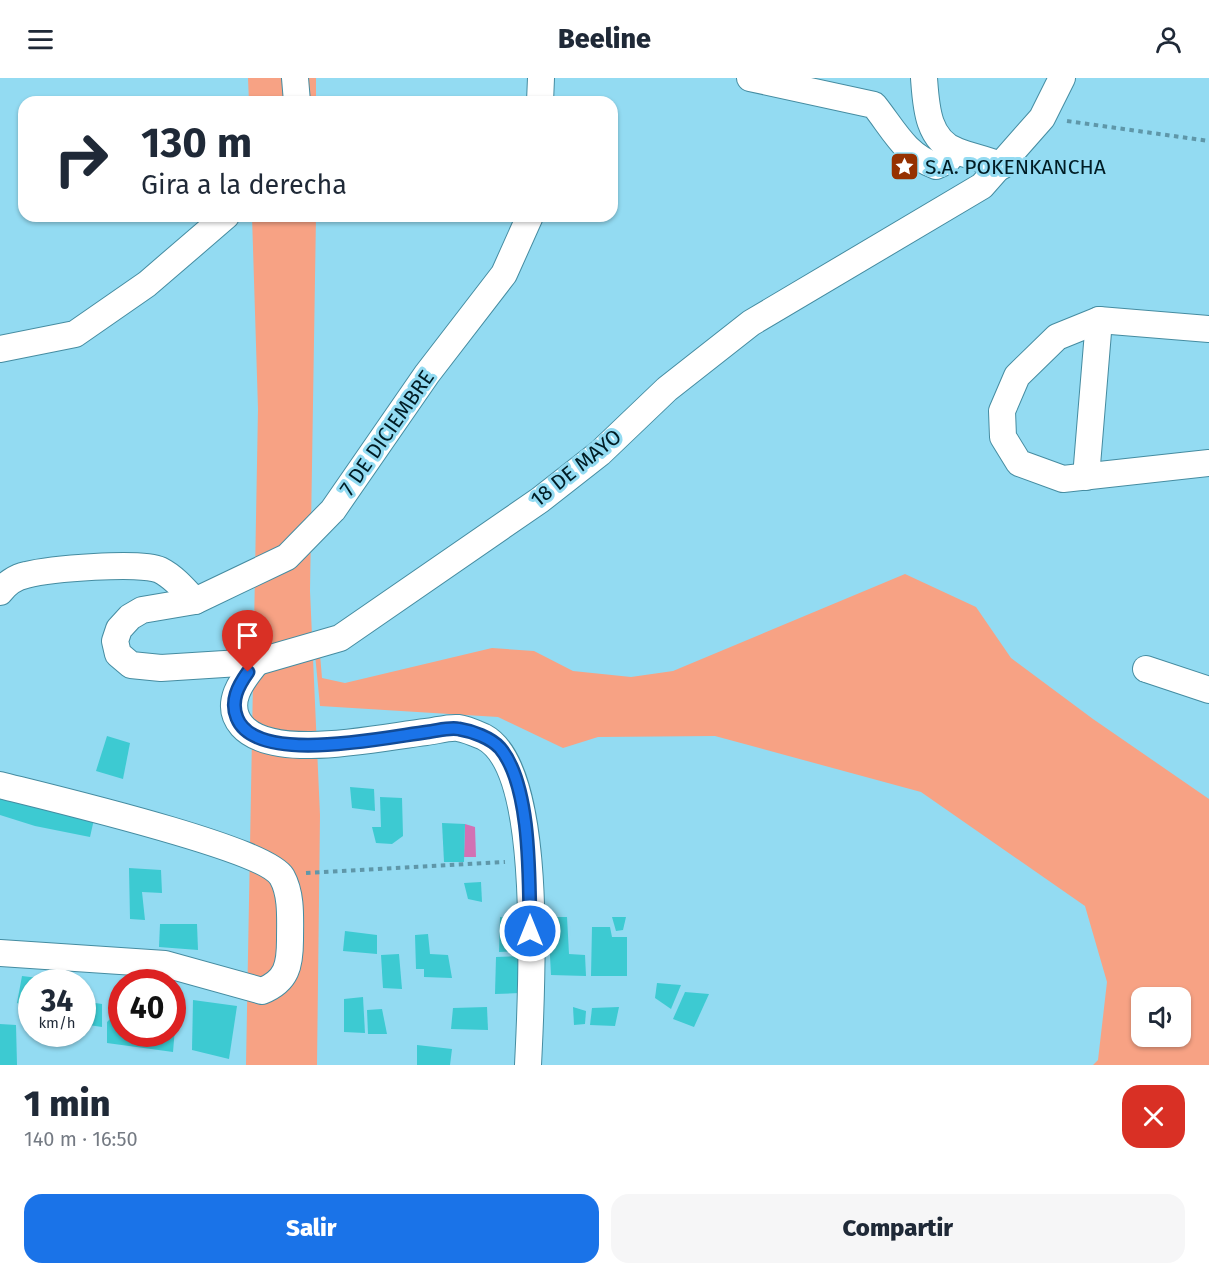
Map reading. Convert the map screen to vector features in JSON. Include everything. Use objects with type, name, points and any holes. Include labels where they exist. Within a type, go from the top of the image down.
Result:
[{"type":"street","points":[[295,78],[296,96]]},
{"type":"street","points":[[540,96],[541,78]]},
{"type":"street","points":[[750,78],[874,105],[903,146],[928,164],[936,166],[947,161],[956,151]]},
{"type":"street","points":[[924,78],[926,106],[932,129],[945,144],[956,151],[993,162]]},
{"type":"street","name":"18 DE MAYO","points":[[195,601],[142,610],[130,617],[115,641],[118,654],[131,665],[161,668],[257,662],[340,638],[540,501],[600,453],[667,389],[751,323],[982,186],[993,162],[1042,118],[1062,78]]},
{"type":"street","points":[[0,349],[75,334],[147,284],[219,222]]},
{"type":"street","name":"7 DE DICIEMBRE","points":[[195,601],[287,557],[333,510],[427,374],[504,274],[527,222]]},
{"type":"street","points":[[1209,329],[1099,320],[1057,337],[1017,375],[1002,411],[1003,437],[1019,464],[1063,479],[1209,463]]},
{"type":"street","points":[[1086,477],[1099,320]]},
{"type":"street","points":[[0,592],[5,585],[24,575],[63,568],[144,568],[159,569],[195,601]]},
{"type":"street","points":[[257,662],[240,682],[233,705],[238,721],[249,734],[274,743],[302,747],[457,728],[483,737],[499,748],[510,765],[521,801],[530,861],[528,1065]]},
{"type":"street","points":[[1146,669],[1209,690]]},
{"type":"street","points":[[0,785],[166,828],[264,863],[281,875],[289,896],[290,954],[285,971],[277,985],[262,991],[165,964],[0,953]]},
{"type":"path","points":[[1042,118],[1209,141]]},
{"type":"path","points":[[281,875],[530,861]]},
{"type":"shaded area","points":[[248,78],[316,78],[316,96],[249,96]]},
{"type":"shaded area","points":[[252,222],[316,222],[310,591],[320,815],[317,1065],[246,1065],[258,409]]},
{"type":"shaded area","points":[[905,574],[976,607],[1011,658],[1093,719],[1209,799],[1209,1065],[1093,1065],[1098,1060],[1107,982],[1085,906],[921,792],[715,736],[598,737],[563,748],[498,717],[320,706],[314,644],[319,643],[322,678],[345,683],[492,648],[534,651],[573,671],[631,677],[673,671]]},
{"type":"shaded area","points":[[465,824],[475,827],[476,857],[464,857]]},
{"type":"building","points":[[107,736],[130,743],[123,779],[96,771]]},
{"type":"building","points":[[0,787],[95,815],[90,837],[35,826],[0,815]]},
{"type":"building","points":[[350,787],[374,789],[375,811],[352,808]]},
{"type":"building","points":[[380,797],[402,798],[403,836],[392,844],[376,843],[372,827],[381,827]]},
{"type":"building","points":[[442,823],[465,824],[464,862],[444,862]]},
{"type":"building","points":[[129,868],[161,870],[162,893],[142,892],[145,920],[130,919]]},
{"type":"building","points":[[481,882],[482,902],[468,899],[464,883]]},
{"type":"building","points":[[500,917],[522,919],[523,951],[499,952]]},
{"type":"building","points":[[548,917],[567,917],[569,954],[585,955],[586,976],[551,975]]},
{"type":"building","points":[[612,917],[626,917],[623,930],[616,931]]},
{"type":"building","points":[[160,924],[197,924],[198,950],[159,947]]},
{"type":"building","points":[[592,927],[610,927],[612,937],[627,937],[627,976],[591,976]]},
{"type":"building","points":[[345,931],[377,935],[377,954],[343,951]]},
{"type":"building","points":[[428,934],[430,954],[448,955],[452,978],[424,977],[424,969],[416,969],[415,935]]},
{"type":"building","points":[[399,954],[402,989],[383,988],[381,955]]},
{"type":"building","points":[[522,956],[520,993],[495,994],[496,957]]},
{"type":"building","points":[[657,983],[681,985],[671,1009],[655,998]]},
{"type":"building","points":[[685,992],[709,994],[694,1027],[673,1019]]},
{"type":"building","points":[[363,997],[365,1033],[344,1032],[344,999]]},
{"type":"building","points":[[193,1000],[237,1006],[229,1059],[192,1050]]},
{"type":"building","points":[[96,1003],[102,1004],[102,1027],[96,1026]]},
{"type":"building","points":[[487,1007],[488,1030],[451,1029],[453,1008]]},
{"type":"building","points":[[573,1007],[586,1011],[585,1024],[574,1025]]},
{"type":"building","points":[[619,1007],[615,1026],[590,1025],[592,1008]]},
{"type":"building","points":[[382,1009],[387,1034],[368,1034],[367,1010]]},
{"type":"building","points":[[0,1024],[16,1025],[17,1065],[0,1065]]},
{"type":"building","points":[[417,1045],[452,1049],[450,1065],[417,1065]]},
{"type":"building","points":[[136,1047],[173,1047],[173,1052]]},
{"type":"place","name":"S.A. POKENKANCHA","points":[[904,167]]},
{"type":"route","points":[[248,672],[240,682],[233,705],[238,721],[249,734],[274,743],[302,747],[457,728],[483,737],[499,748],[510,765],[521,801],[530,861],[530,931]]}]
